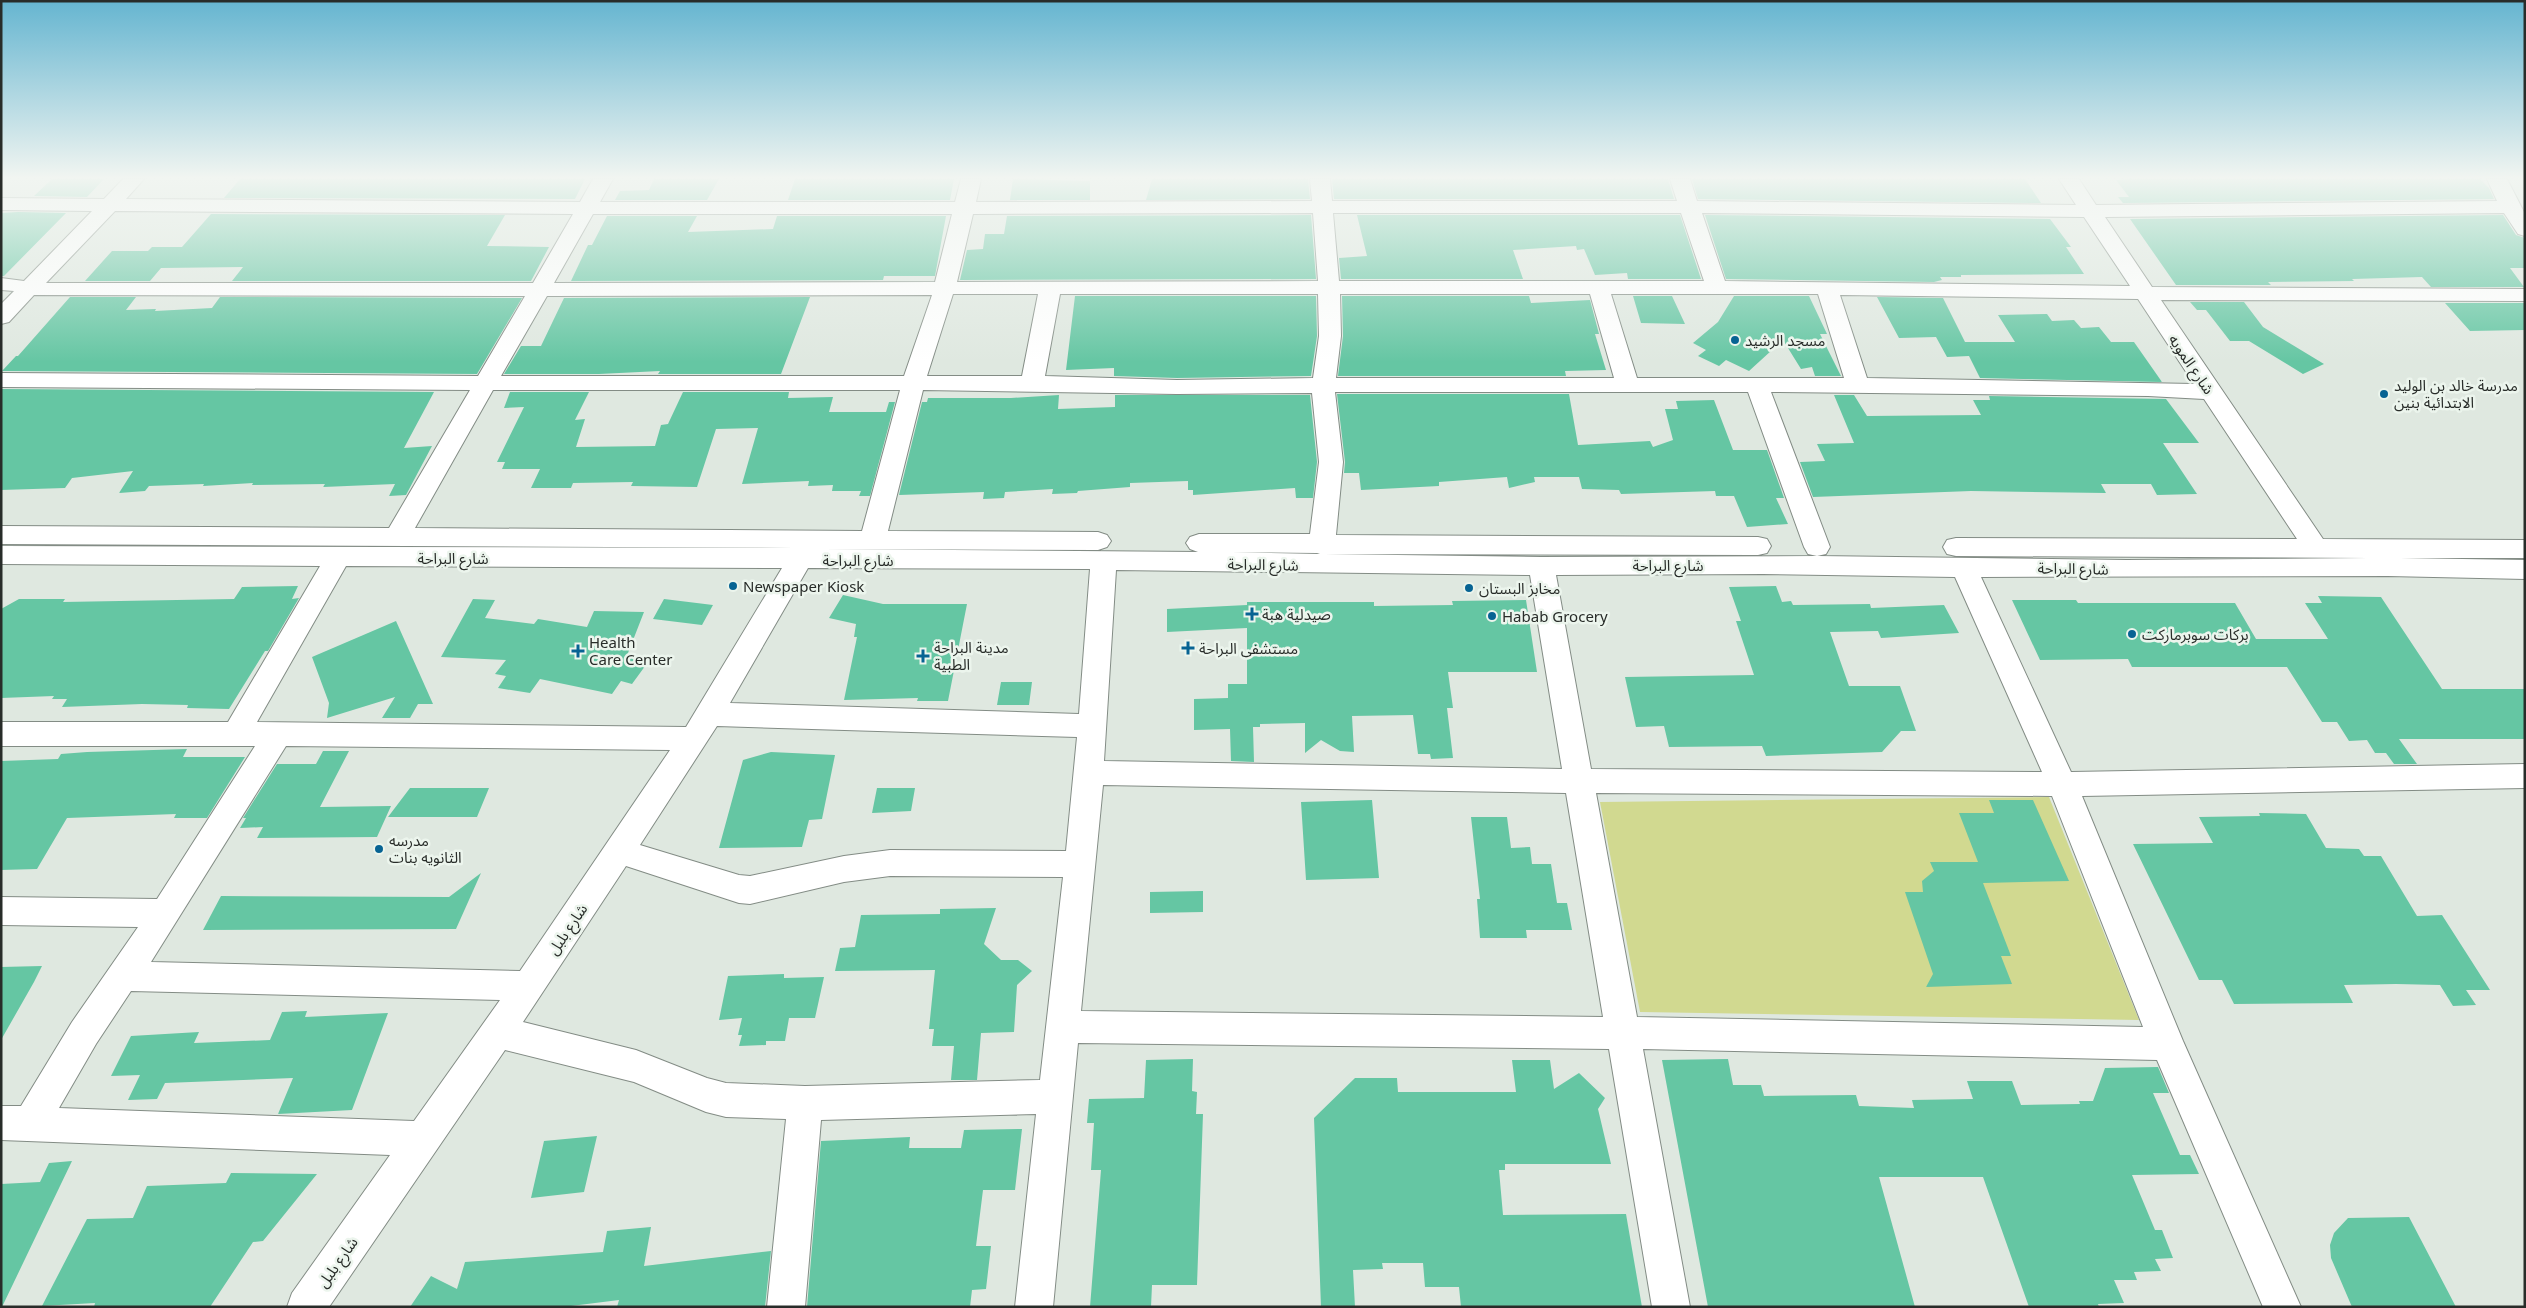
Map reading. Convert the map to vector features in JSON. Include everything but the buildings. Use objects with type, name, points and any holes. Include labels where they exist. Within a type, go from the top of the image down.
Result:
[{"type":"street","points":[[1,317],[76,240]]},
{"type":"street","points":[[397,537],[569,240]]},
{"type":"street","points":[[873,539],[914,383],[944,290],[956,240]]},
{"type":"street","points":[[1322,545],[1332,462],[1323,385],[1330,336],[1329,288],[1325,240]]},
{"type":"street","points":[[1701,240],[1717,288]]},
{"type":"street","name":"شارع المويه","points":[[2110,240],[2316,548]]},
{"type":"street","points":[[1,284],[11,284],[29,289],[541,291],[1827,288],[2146,293],[2525,294]]},
{"type":"street","points":[[1599,288],[1628,385]]},
{"type":"street","points":[[1827,288],[1858,385]]},
{"type":"street","points":[[1032,383],[1050,289]]},
{"type":"street","points":[[1,380],[486,383],[1032,383],[1177,387],[1323,385],[1858,385],[2148,389],[2211,392]]},
{"type":"street","points":[[1758,386],[1817,547]]},
{"type":"street","name":"شارع البراحة","points":[[1,535],[397,537],[1104,560],[1541,566],[2522,568]]},
{"type":"street","name":"شارع البراحة","points":[[1,555],[338,557],[805,550],[873,539],[1322,545],[2316,548],[2522,568]]},
{"type":"street","name":"شارع بلبل","points":[[306,1307],[529,986],[702,727],[805,550]]},
{"type":"street","points":[[236,734],[338,557]]},
{"type":"street","points":[[1034,1307],[1089,773],[1104,560]]},
{"type":"street","points":[[1541,566],[1671,1307]]},
{"type":"street","points":[[1964,566],[2062,784],[2167,1044],[2282,1307]]},
{"type":"street","points":[[1,734],[278,734],[702,727],[1093,726]]},
{"type":"street","points":[[16,1123],[84,1033],[166,913],[278,734]]},
{"type":"street","points":[[1089,773],[1580,781],[2062,784],[2525,776]]},
{"type":"street","points":[[619,851],[739,889],[750,890],[863,865],[890,863],[1080,864]]},
{"type":"street","points":[[1,911],[166,913]]},
{"type":"street","points":[[123,976],[529,986]]},
{"type":"street","points":[[1062,1027],[1623,1033],[2167,1044]]},
{"type":"street","points":[[496,1032],[573,1049],[636,1066],[706,1095],[726,1100],[805,1103],[1055,1097]]},
{"type":"street","points":[[786,1307],[805,1103]]},
{"type":"street","points":[[16,1123],[423,1139]]},
{"type":"green space","points":[[2049,797],[2139,1020],[1640,1012],[1600,802]]},
{"type":"place","name":"مسجد الرشيد","points":[[1735,340]]},
{"type":"place","name":"مدرسة خالد بن الوليد الابتدائية بنين","points":[[2384,394]]},
{"type":"place","name":"Newspaper Kiosk","points":[[733,586]]},
{"type":"place","name":"مخابز البستان","points":[[1469,588]]},
{"type":"place","name":"صيدلية هبة","points":[[1252,614]]},
{"type":"place","name":"Habab Grocery","points":[[1492,616]]},
{"type":"place","name":"بركات سوبرماركت","points":[[2132,634]]},
{"type":"place","name":"مستشفى البراحة","points":[[1188,648]]},
{"type":"place","name":"Health Care Center","points":[[578,651]]},
{"type":"place","name":"مدينة البراحة الطبية","points":[[923,656]]},
{"type":"place","name":"مدرسه الثانويه بنات","points":[[379,849]]}]
